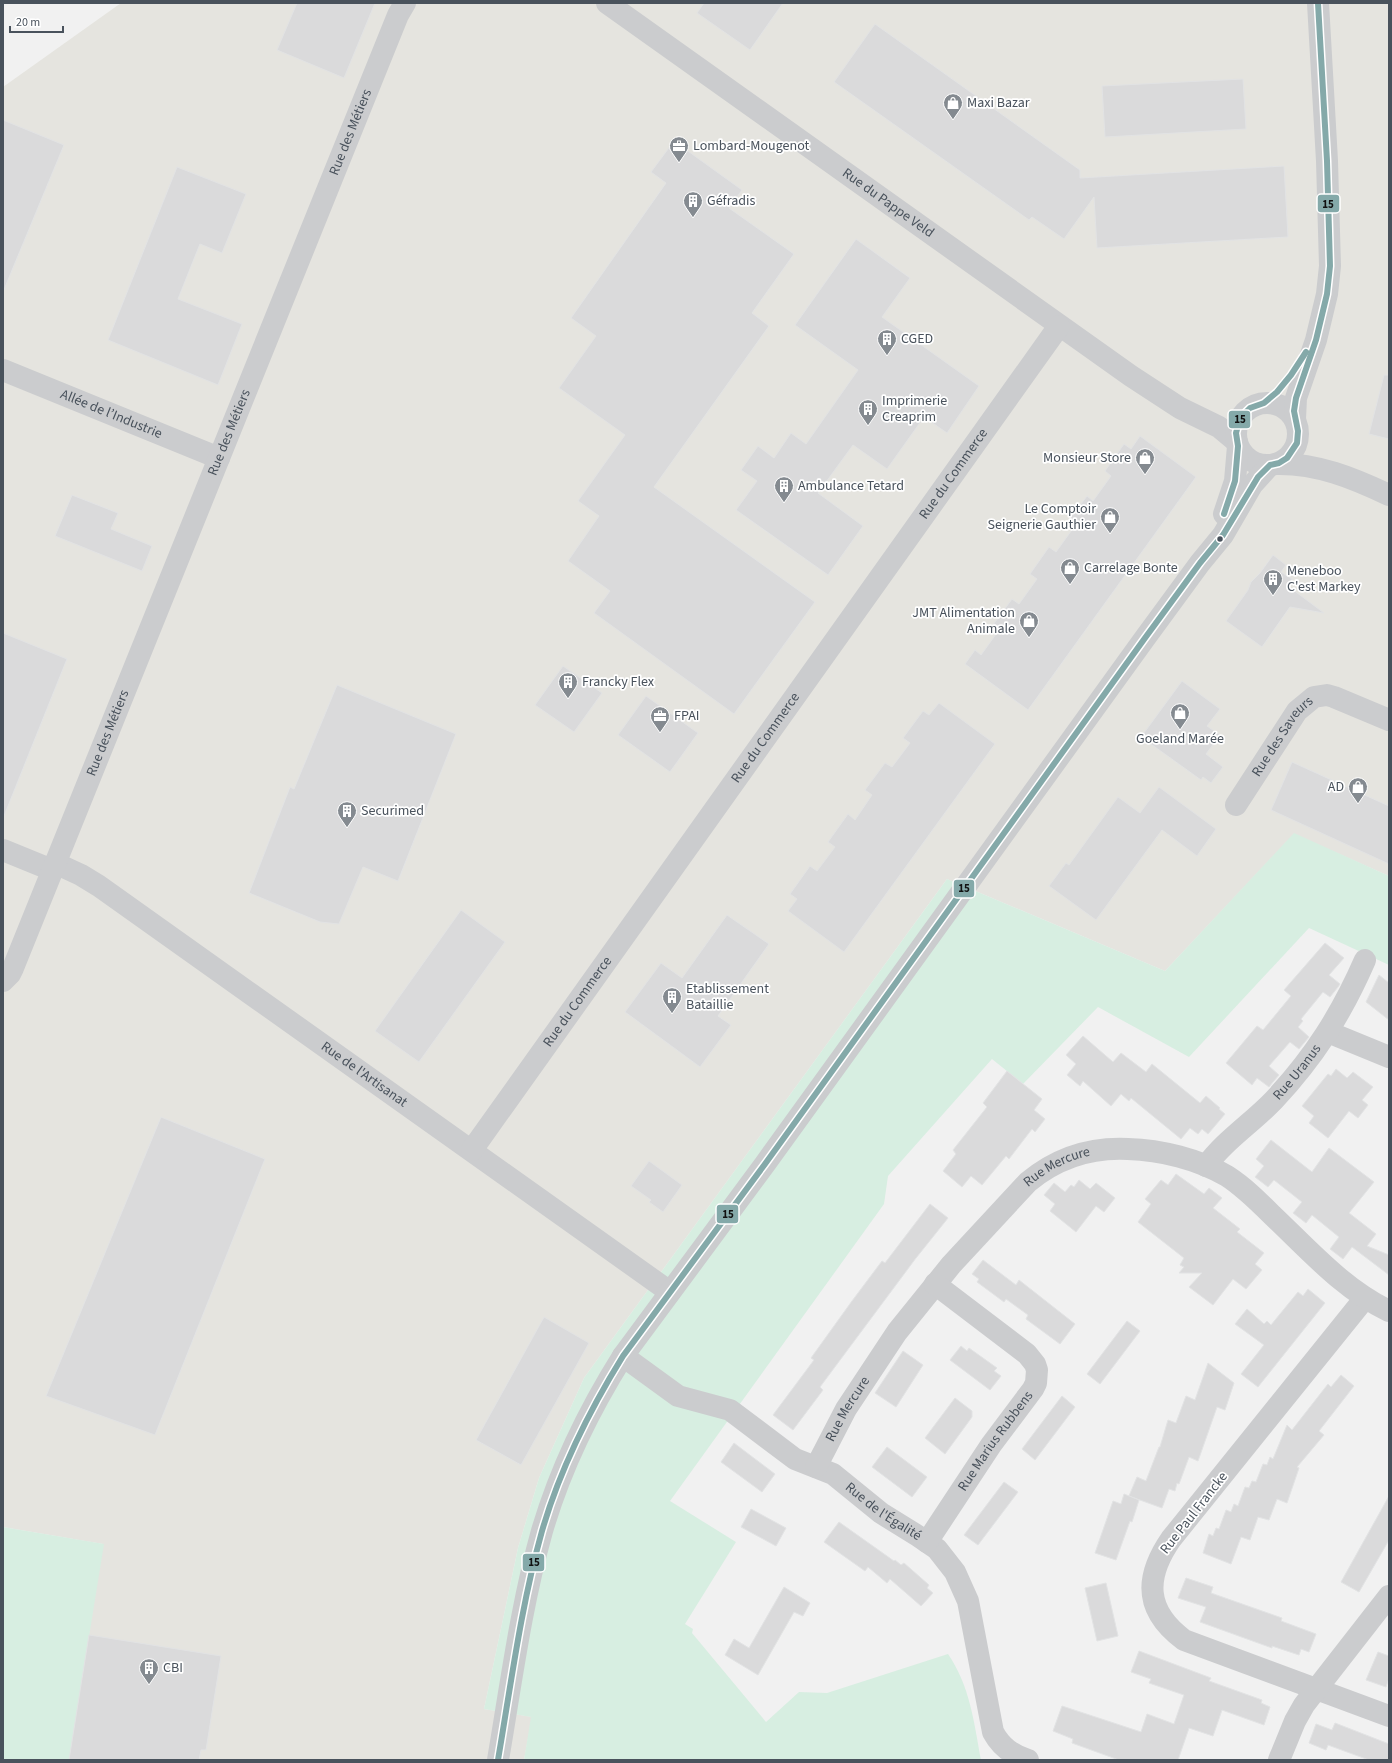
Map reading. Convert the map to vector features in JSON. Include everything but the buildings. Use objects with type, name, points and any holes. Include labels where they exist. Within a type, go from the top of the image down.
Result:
[{"type":"street","name":"Rue des Métiers","points":[[3,981],[10,974],[13,968],[398,15],[405,3]]},
{"type":"street","name":"Rue du Pappe Veld","points":[[607,3],[1144,386],[1187,411],[1219,427],[1238,444]]},
{"type":"street","points":[[498,1760],[525,1607],[543,1531],[560,1482],[579,1437],[601,1393],[623,1356],[1200,563],[1223,535],[1252,485],[1273,464],[1291,454],[1297,443],[1297,427],[1294,411],[1298,389],[1313,349],[1327,294],[1330,252],[1327,161],[1318,3]]},
{"type":"street","points":[[1200,563],[1217,530],[1232,491],[1238,444],[1236,433],[1239,421],[1257,405],[1277,392],[1291,375],[1320,323]]},
{"type":"street","name":"Rue du Commerce","points":[[472,1150],[1059,326]]},
{"type":"street","name":"Allée de l’Industrie","points":[[3,370],[219,458]]},
{"type":"street","name":"Rue du Pappe Veld","points":[[1170,401],[1189,407],[1214,411],[1257,405]]},
{"type":"street","points":[[1257,405],[1274,403],[1282,406],[1290,412],[1297,427],[1317,453],[1362,482]]},
{"type":"street","points":[[1238,444],[1243,453],[1251,461],[1259,464],[1308,465],[1362,482],[1389,495]]},
{"type":"street","name":"Rue des Saveurs","points":[[1236,805],[1297,711],[1314,697],[1327,695],[1334,697],[1389,720]]},
{"type":"street","name":"Rue de l'Artisanat","points":[[3,850],[81,875],[99,886],[670,1292]]},
{"type":"street","name":"Rue Uranus","points":[[1206,1166],[1221,1148],[1274,1100],[1312,1054],[1328,1032],[1351,990],[1365,960]]},
{"type":"street","points":[[1328,1032],[1389,1057]]},
{"type":"street","name":"Rue Mercure","points":[[816,1467],[860,1387],[893,1338],[935,1284],[1018,1192],[1037,1175],[1055,1163],[1086,1153],[1121,1148],[1153,1151],[1206,1166],[1226,1176],[1242,1187],[1326,1267],[1365,1298],[1389,1311]]},
{"type":"street","name":"Rue Marius Rubbens","points":[[927,1542],[991,1445],[1033,1389],[1037,1376],[1035,1364],[1027,1354],[935,1284]]},
{"type":"street","name":"Rue Paul Francke","points":[[1365,1298],[1171,1540],[1156,1565],[1152,1584],[1152,1593],[1159,1612],[1169,1628],[1184,1640],[1315,1690],[1389,1716]]},
{"type":"street","name":"Rue de l'Égalité","points":[[623,1356],[678,1396],[730,1410],[795,1459],[834,1474],[876,1510],[927,1542],[943,1555],[965,1590],[993,1732],[1002,1746],[1025,1760]]},
{"type":"street","points":[[1280,1760],[1299,1713],[1315,1690],[1389,1596]]},
{"type":"shaded area","points":[[121,3],[1389,3],[1389,876],[1294,834],[1165,971],[947,879],[584,1378],[539,1478],[518,1548],[484,1709],[532,1717],[524,1760],[69,1760],[103,1544],[3,1527],[3,87]]},
{"type":"green space","points":[[1294,833],[1389,876],[1389,965],[1309,928],[1189,1057],[1098,1007],[1023,1084],[992,1059],[888,1176],[884,1204],[670,1501],[736,1542],[685,1624],[693,1629],[692,1633],[766,1722],[799,1692],[827,1693],[948,1654],[966,1692],[973,1718],[981,1760],[524,1760],[531,1717],[484,1709],[518,1548],[539,1478],[584,1378],[947,879],[1165,971]]},
{"type":"green space","points":[[3,1527],[104,1544],[69,1760],[3,1760]]},
{"type":"transit line","name":"15","points":[[498,1760],[522,1616],[542,1531],[557,1485],[576,1441],[610,1377],[623,1356],[765,1164],[1145,638],[1200,563],[1223,535],[1258,477],[1270,465],[1279,463],[1287,458],[1297,443],[1298,431],[1294,411],[1296,398],[1316,340],[1327,294],[1330,266],[1327,161],[1318,3]]},
{"type":"transit line","name":"15","points":[[1224,514],[1235,481],[1238,446],[1236,433],[1240,418],[1250,408],[1264,403],[1277,392],[1291,375],[1306,352]]},
{"type":"place","name":"Maxi Bazar","points":[[953,120]]},
{"type":"place","name":"Lombard-Mougenot","points":[[679,163]]},
{"type":"place","name":"Géfradis","points":[[693,218]]},
{"type":"place","name":"CGED","points":[[887,356]]},
{"type":"place","name":"Imprimerie Creaprim","points":[[868,426]]},
{"type":"place","name":"Monsieur Store","points":[[1145,475]]},
{"type":"place","name":"Ambulance Tetard","points":[[784,503]]},
{"type":"place","name":"Le Comptoir Seignerie Gauthier","points":[[1110,534]]},
{"type":"place","name":"Carrelage Bonte","points":[[1070,585]]},
{"type":"place","name":"Meneboo C'est Markey","points":[[1273,596]]},
{"type":"place","name":"JMT Alimentation Animale","points":[[1029,638]]},
{"type":"place","name":"Francky Flex","points":[[568,699]]},
{"type":"place","name":"Goeland Marée","points":[[1180,730]]},
{"type":"place","name":"FPAI","points":[[660,733]]},
{"type":"place","name":"AD","points":[[1358,804]]},
{"type":"place","name":"Securimed","points":[[347,828]]},
{"type":"place","name":"Etablissement Bataillie","points":[[672,1014]]},
{"type":"place","name":"CBI","points":[[149,1685]]}]
